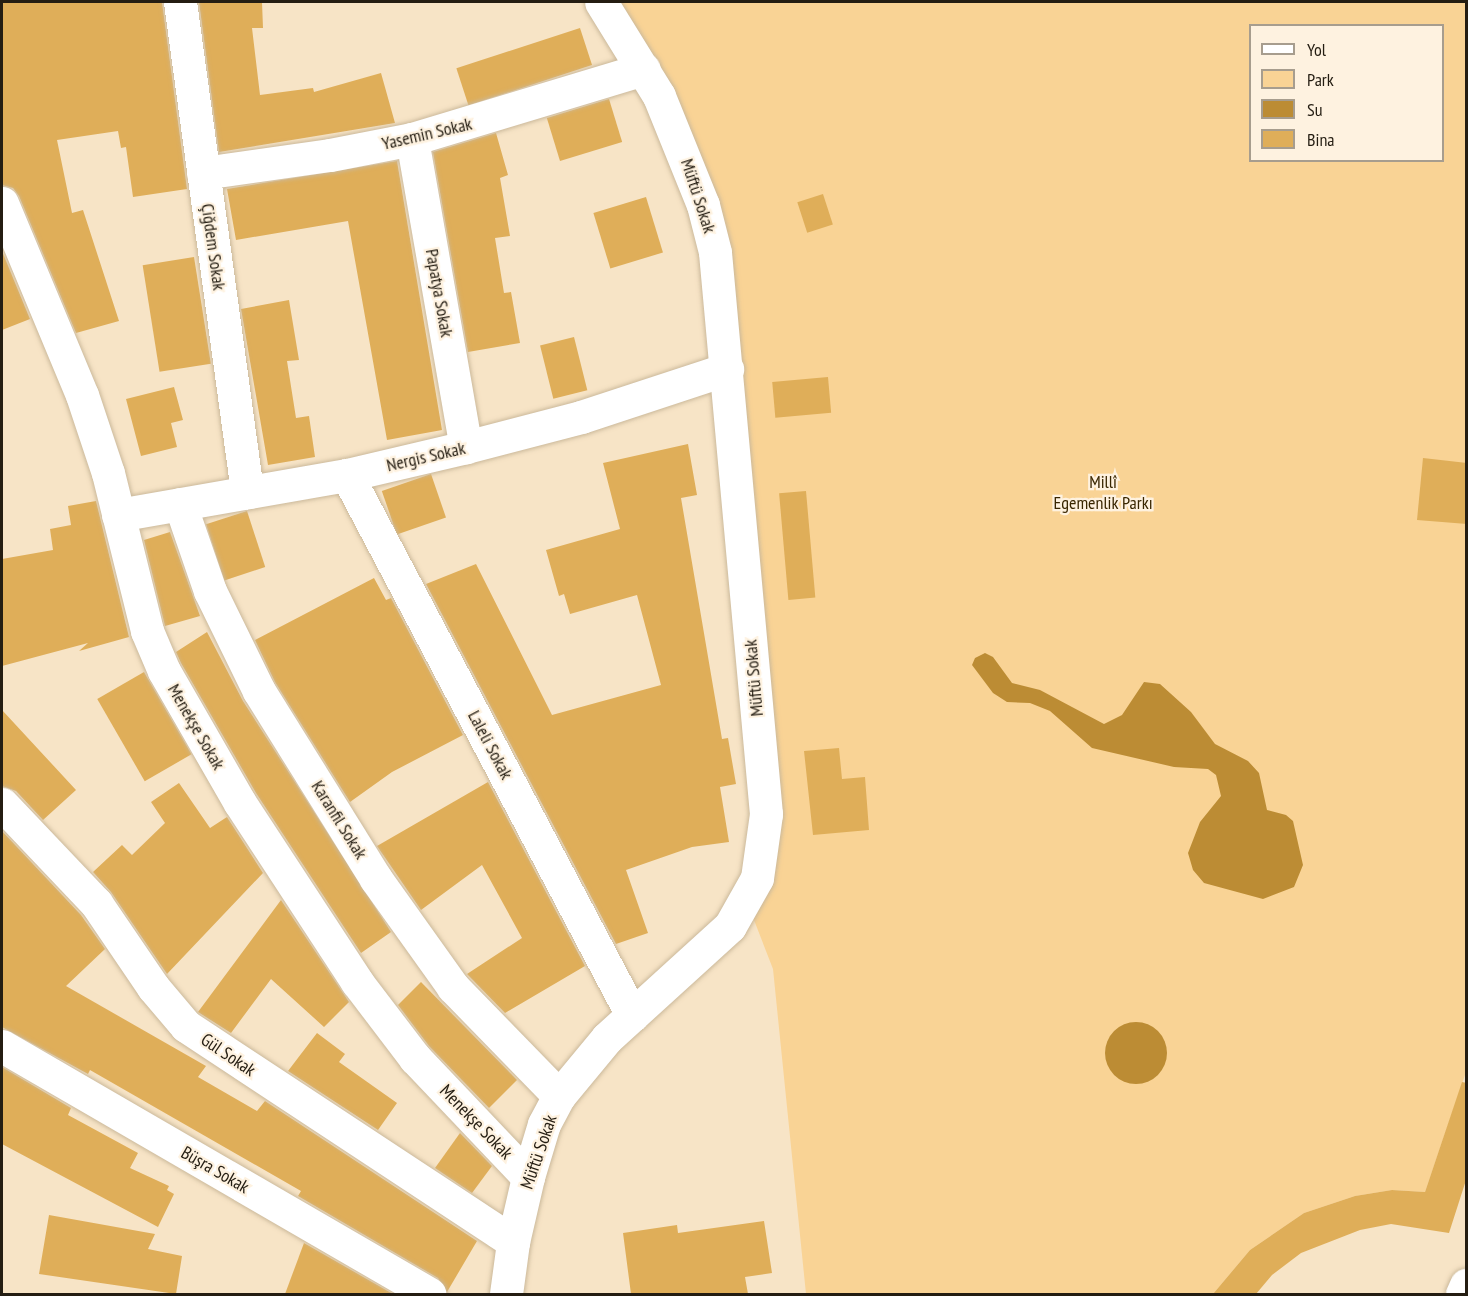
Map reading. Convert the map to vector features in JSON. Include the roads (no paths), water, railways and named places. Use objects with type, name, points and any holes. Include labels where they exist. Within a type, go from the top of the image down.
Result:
[{"type":"street","name":"Çiğdem Sokak","points":[[180,2],[247,492]]},
{"type":"street","name":"Müftü Sokak","points":[[506,1294],[513,1242],[528,1177],[544,1124],[559,1096],[607,1038],[730,926],[747,902],[763,850],[766,814],[715,252],[706,213],[684,151],[645,69],[601,2]]},
{"type":"street","name":"Yasemin Sokak","points":[[203,173],[330,155],[412,139],[485,120],[645,69]]},
{"type":"street","name":"Papatya Sokak","points":[[412,139],[466,447]]},
{"type":"street","name":"Menekşe Sokak","points":[[2,203],[82,395],[118,515],[147,631],[170,681],[240,803],[357,982],[415,1058],[528,1177]]},
{"type":"street","name":"Nergis Sokak","points":[[118,515],[348,475],[466,447],[581,417],[727,369]]},
{"type":"street","name":"Laleli Sokak","points":[[348,475],[632,1015]]},
{"type":"street","name":"Karanfil Sokak","points":[[180,504],[210,591],[259,691],[376,879],[453,987],[559,1096]]},
{"type":"street","name":"Gül Sokak","points":[[2,804],[96,903],[153,987],[186,1026],[513,1242]]},
{"type":"street","name":"Büşra Sokak","points":[[2,1046],[429,1294]]},
{"type":"street","points":[[1462,1294],[1467,1285]]},
{"type":"water","points":[[985,653],[993,657],[1012,683],[1040,690],[1104,724],[1122,715],[1144,682],[1160,684],[1191,712],[1215,744],[1248,761],[1259,773],[1267,810],[1286,815],[1293,821],[1303,865],[1294,887],[1263,899],[1204,883],[1193,870],[1188,853],[1200,822],[1221,796],[1216,775],[1208,769],[1174,767],[1092,748],[1050,711],[1030,703],[1007,702],[993,693],[972,665],[975,658]]},
{"type":"water","points":[[1130,1022],[1142,1022],[1158,1031],[1165,1041],[1167,1053],[1165,1065],[1158,1075],[1142,1084],[1130,1084],[1119,1079],[1110,1070],[1105,1059],[1105,1047],[1110,1036],[1119,1027]]},
{"type":"park label","name":"Millî Egemenlik Parkı","points":[[1103,493]]}]
